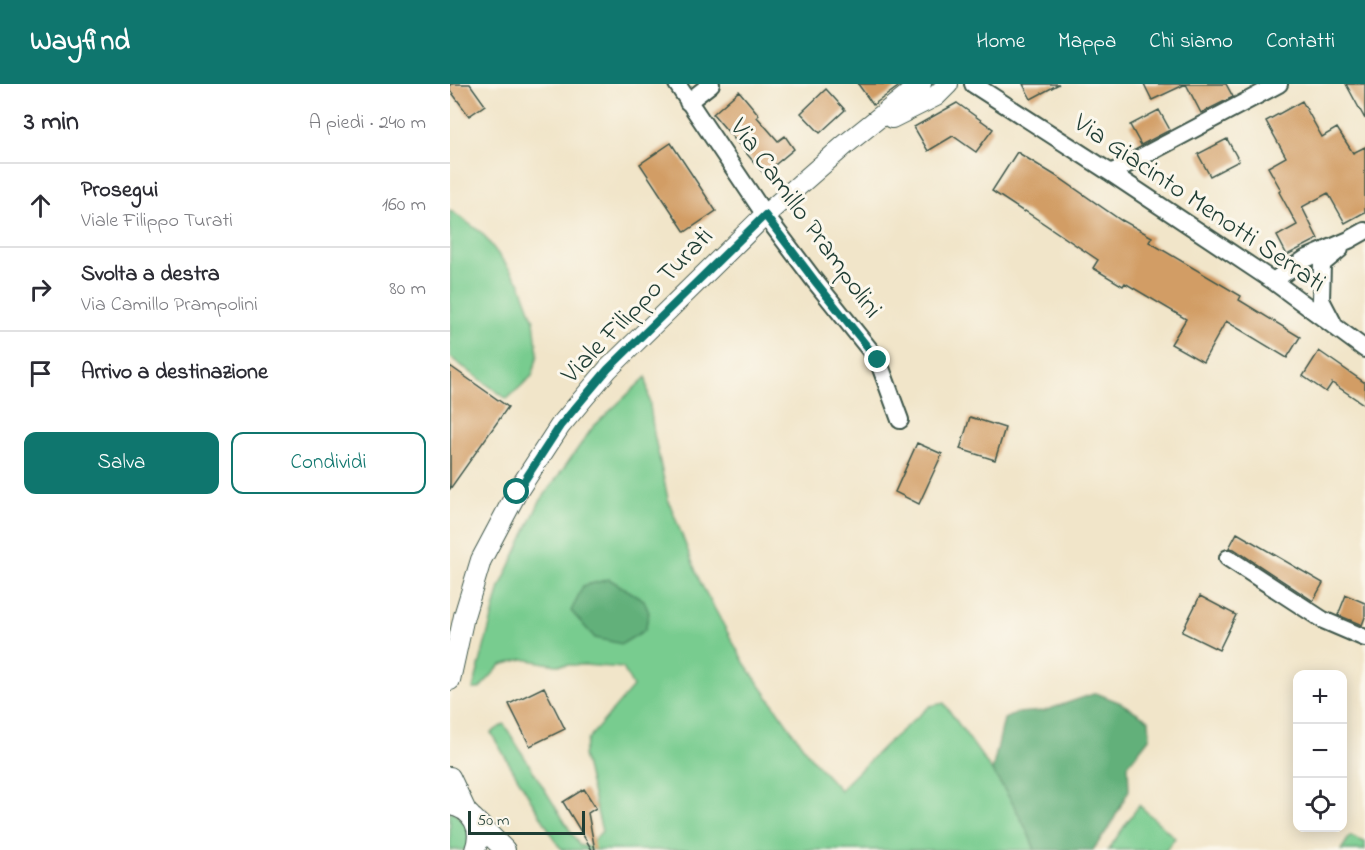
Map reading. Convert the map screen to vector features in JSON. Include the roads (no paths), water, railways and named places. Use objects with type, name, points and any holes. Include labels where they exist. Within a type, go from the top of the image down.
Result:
[{"type":"street","name":"Via Camillo Prampolini","points":[[677,84],[765,215],[878,360],[900,420]]},
{"type":"street","points":[[688,102],[711,84]]},
{"type":"street","name":"Viale Filippo Turati","points":[[450,680],[464,616],[481,560],[517,492],[560,426],[608,369],[765,215],[846,144],[921,84]]},
{"type":"street","name":"Viale Filippo Turati","points":[[858,135],[936,96],[948,84]]},
{"type":"street","name":"Via Giacinto Menotti Serrati","points":[[973,84],[1112,173],[1273,281],[1365,349]]},
{"type":"street","points":[[1112,173],[1279,84]]},
{"type":"street","points":[[1273,281],[1305,259],[1365,231]]},
{"type":"street","points":[[1273,281],[1297,276],[1322,264],[1349,240]]},
{"type":"street","points":[[1322,264],[1321,300],[1337,329]]},
{"type":"street","points":[[1228,558],[1323,620],[1365,638]]},
{"type":"street","points":[[450,777],[463,811],[476,824],[478,842],[475,850]]},
{"type":"street","points":[[463,811],[505,850]]}]
